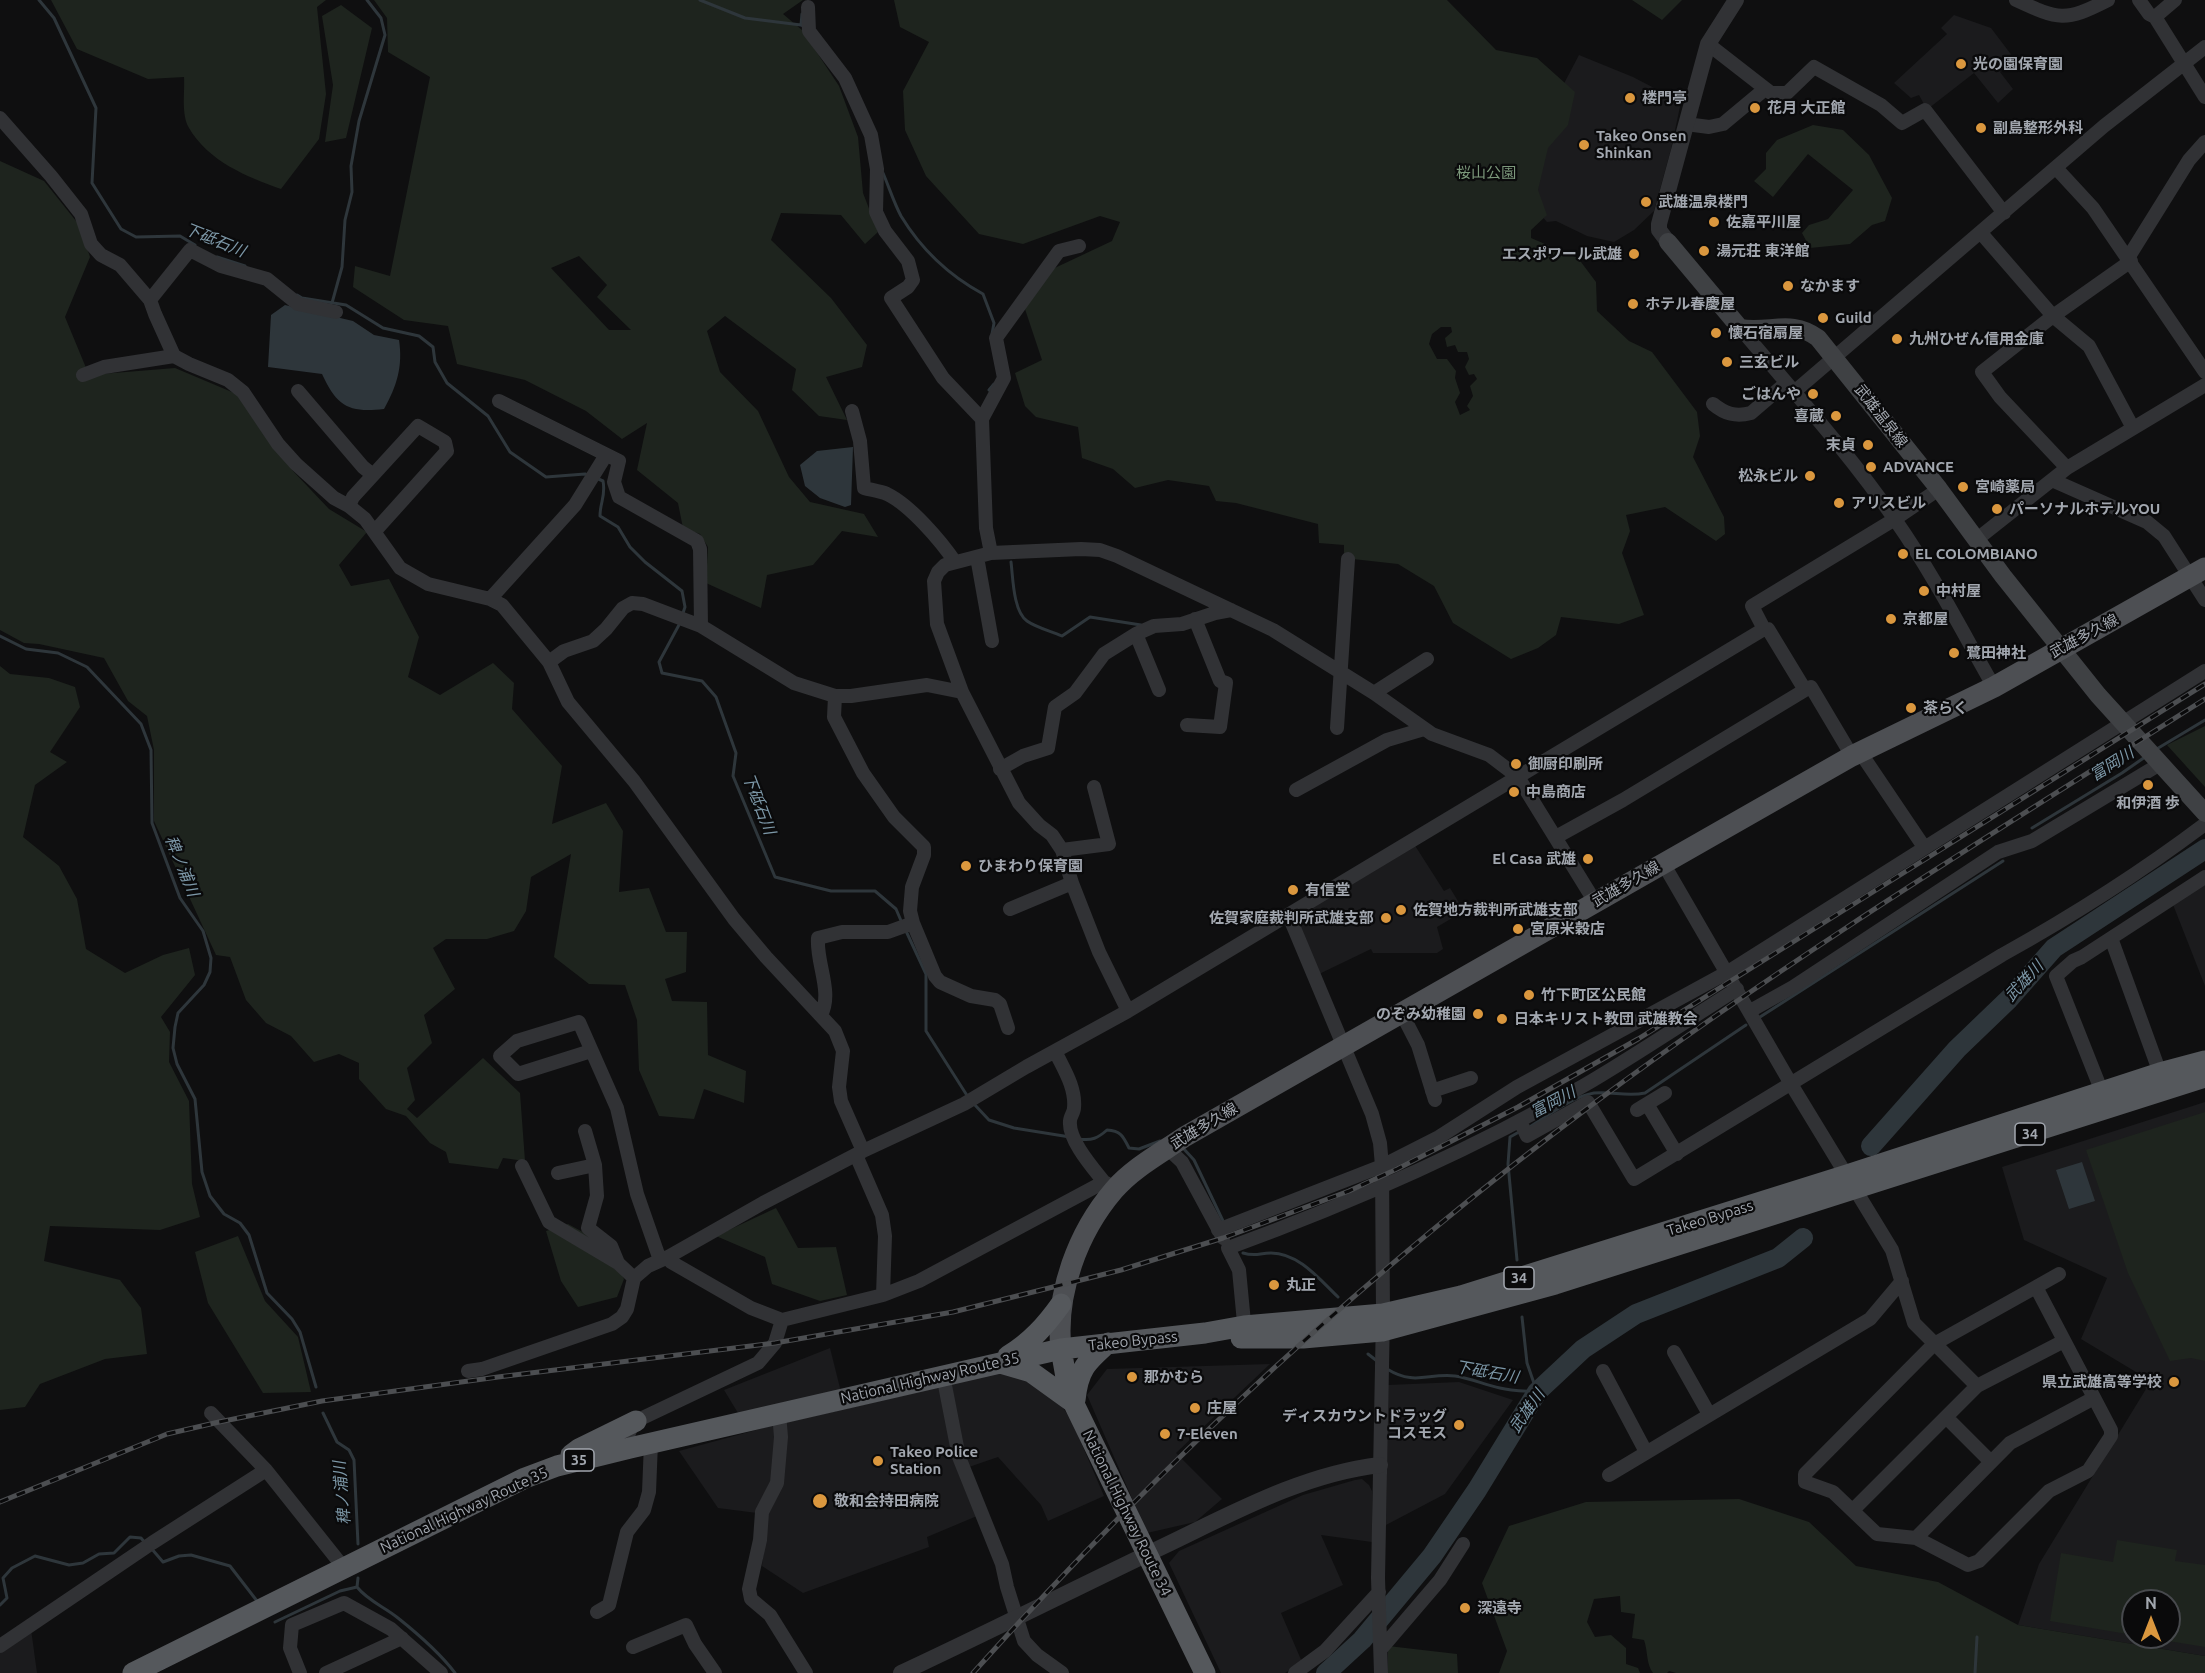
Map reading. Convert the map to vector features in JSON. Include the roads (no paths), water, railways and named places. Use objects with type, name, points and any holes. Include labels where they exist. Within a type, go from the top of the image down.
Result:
[{"type":"highway","name":"Takeo Bypass","points":[[1851,1182],[2102,1092],[2205,1061]]},
{"type":"highway","name":"Takeo Bypass","points":[[1061,1348],[1205,1333],[1383,1323],[1461,1296],[2205,1077]]},
{"type":"highway","points":[[997,1362],[1024,1347],[1046,1326],[1061,1304]]},
{"type":"highway","points":[[997,1362],[1031,1372],[1074,1404],[1081,1370],[1108,1343]]},
{"type":"highway","name":"National Highway Route 35","points":[[134,1673],[525,1478],[557,1466],[1061,1348]]},
{"type":"highway","name":"National Highway Route 34","points":[[1061,1348],[1067,1383],[1074,1404],[1205,1673]]},
{"type":"highway","points":[[557,1466],[579,1449],[636,1421]]},
{"type":"main road","points":[[1668,242],[1740,328]]},
{"type":"main road","name":"武雄温泉線","points":[[1740,328],[1750,330],[1790,326],[1801,328],[1818,338],[1939,489],[2061,649],[2152,756],[2205,813]]},
{"type":"main road","name":"武雄多久線","points":[[1061,1348],[1059,1330],[1061,1304],[1072,1264],[1110,1185],[1167,1148],[1401,1012],[1856,754],[1994,687],[2198,573]]},
{"type":"street","points":[[1668,242],[1659,230],[1659,224],[1708,44],[1736,0]]},
{"type":"street","points":[[2016,0],[2051,15],[2066,16],[2080,14],[2108,0]]},
{"type":"street","points":[[2139,0],[2149,14],[2155,17],[2205,97]]},
{"type":"street","points":[[2155,17],[2175,0]]},
{"type":"street","points":[[808,7],[808,26],[845,78],[871,135],[877,170],[876,213],[885,231],[908,261],[913,280],[908,287],[891,298],[943,378],[982,419]]},
{"type":"street","points":[[1708,44],[1771,93],[1787,93],[1814,68],[1881,105],[1902,123],[1925,110],[2004,213]]},
{"type":"street","points":[[1713,404],[1728,414],[1751,413],[1835,358],[2104,126],[2184,61],[2205,47]]},
{"type":"street","points":[[1686,124],[1709,127],[1723,124],[1765,89]]},
{"type":"street","points":[[0,118],[81,214],[91,244],[101,255],[120,265],[150,300],[154,314],[174,356],[228,380],[243,392],[278,444],[296,464],[334,498],[365,519],[400,568],[429,584],[490,599],[502,605],[549,662],[568,702],[634,781],[734,919],[835,1031],[843,1051],[839,1087],[841,1101],[882,1215],[885,1236],[883,1295]]},
{"type":"street","points":[[2067,468],[2000,397],[1982,372],[2130,259],[2189,160],[2205,142]]},
{"type":"street","points":[[2056,168],[2093,208],[2205,372]]},
{"type":"street","points":[[1981,233],[2053,316],[2089,346],[2133,428]]},
{"type":"street","points":[[150,300],[193,244],[221,266],[267,279],[298,304],[336,312]]},
{"type":"street","points":[[991,553],[986,528],[982,419],[1004,378],[996,339],[1059,251],[1080,246]]},
{"type":"street","points":[[1740,328],[1869,484],[1895,519],[1923,561],[1994,687]]},
{"type":"street","points":[[84,375],[104,367],[174,356]]},
{"type":"street","points":[[1976,540],[2067,468],[2205,385]]},
{"type":"street","points":[[298,391],[363,467],[373,475]]},
{"type":"street","points":[[499,401],[619,462],[614,482],[620,497],[697,541],[700,549],[689,622]]},
{"type":"street","points":[[852,411],[860,441],[864,488],[887,494],[908,510],[946,549],[955,562]]},
{"type":"street","points":[[349,506],[353,497],[418,426],[446,442],[447,451],[375,531]]},
{"type":"street","points":[[490,599],[575,505],[606,455]]},
{"type":"street","points":[[2052,480],[2156,528],[2198,573],[2205,600]]},
{"type":"street","points":[[1805,690],[1768,629],[1764,629],[1752,606],[1895,519],[1939,489]]},
{"type":"street","points":[[1128,1011],[1099,952],[1072,883],[1062,850],[1052,835],[1018,803],[962,692],[937,624],[934,581],[938,572],[945,565],[991,553],[1100,550],[1184,586],[1273,630],[1374,693],[1432,734],[1489,755],[1518,777],[1594,902]]},
{"type":"street","points":[[977,557],[992,641]]},
{"type":"street","points":[[1337,728],[1348,559]]},
{"type":"street","points":[[549,662],[564,651],[593,641],[623,608],[632,603],[643,604],[689,622],[794,683],[835,696],[851,696],[927,684],[962,692]]},
{"type":"street","points":[[1000,769],[1023,756],[1048,748],[1055,707],[1075,693],[1104,654],[1136,634],[1154,626],[1182,624],[1231,610]]},
{"type":"street","points":[[1187,725],[1220,728],[1226,683],[1220,681],[1195,620]]},
{"type":"street","points":[[468,1371],[482,1369],[612,1324],[627,1310],[634,1278],[648,1266],[859,1153],[969,1100],[1128,1011],[1764,629]]},
{"type":"street","points":[[1136,634],[1159,690]]},
{"type":"street","points":[[1374,693],[1427,659]]},
{"type":"street","points":[[1218,1230],[1382,1166],[1439,1137],[1526,1082],[1728,972],[2205,671]]},
{"type":"street","points":[[1556,837],[1623,800],[1810,687],[1924,847]]},
{"type":"street","points":[[835,696],[834,717],[863,773],[894,817],[924,847],[924,855],[912,887],[910,901],[913,923],[935,976],[940,982],[971,996],[995,1000],[1000,1004],[1008,1028]]},
{"type":"street","points":[[1296,790],[1387,740],[1424,729]]},
{"type":"street","points":[[1750,1011],[1793,987],[1998,852],[2032,841],[2152,756]]},
{"type":"street","points":[[1062,850],[1109,844],[1094,787]]},
{"type":"street","points":[[1520,1121],[1527,1136],[1588,1102],[1634,1179],[2137,874],[2205,824]]},
{"type":"street","points":[[1663,863],[1791,1084],[1865,1202],[1892,1250],[1914,1323],[1977,1386]]},
{"type":"street","points":[[2102,1092],[2056,976],[2073,961],[2205,877]]},
{"type":"street","points":[[1010,909],[1072,883]]},
{"type":"street","points":[[1289,916],[1372,1114],[1380,1143],[1383,1323],[1379,1592],[1381,1673]]},
{"type":"street","points":[[821,1015],[825,1007],[824,983],[817,951],[818,938],[842,932],[888,932],[913,923]]},
{"type":"street","points":[[2111,938],[2160,1073]]},
{"type":"street","points":[[1228,1248],[1307,1219],[1454,1155],[1584,1085],[1737,989]]},
{"type":"street","points":[[1401,1012],[1418,1046],[1434,1095],[1472,1078]]},
{"type":"street","points":[[591,1051],[518,1074],[500,1056],[517,1041],[579,1022],[617,1108],[637,1194],[664,1259],[751,1308],[782,1320],[883,1295],[919,1281],[1110,1185],[1084,1157],[1075,1138],[1070,1121],[1074,1108],[1073,1089],[1055,1051]]},
{"type":"street","points":[[1665,1093],[1642,1107],[1677,1154]]},
{"type":"street","points":[[585,1131],[595,1165],[597,1196],[588,1228],[611,1246],[618,1263]]},
{"type":"street","points":[[1167,1148],[1182,1162],[1239,1270],[1244,1332]]},
{"type":"street","points":[[558,1173],[595,1165]]},
{"type":"street","points":[[522,1166],[549,1222],[618,1263],[634,1278]]},
{"type":"street","points":[[2036,1287],[2110,1430],[2110,1436],[2088,1471],[2049,1491],[1978,1561],[1968,1565],[1916,1538],[1877,1534],[1833,1492],[1805,1482],[1805,1474],[1934,1344],[2059,1274]]},
{"type":"street","points":[[1609,1475],[1870,1319],[1902,1281]]},
{"type":"street","points":[[630,1448],[627,1440],[629,1430],[636,1421],[758,1363],[775,1343],[782,1320]]},
{"type":"street","points":[[1853,1510],[1977,1386],[2064,1341]]},
{"type":"street","points":[[1674,1352],[1709,1414]]},
{"type":"street","points":[[1603,1371],[1646,1452]]},
{"type":"street","points":[[943,1375],[959,1456],[1002,1564],[1024,1641],[1037,1655],[1062,1673]]},
{"type":"street","points":[[1916,1538],[2010,1443],[2094,1398]]},
{"type":"street","points":[[211,1413],[266,1470],[344,1568]]},
{"type":"street","points":[[779,1413],[781,1437],[777,1483],[762,1512],[760,1540],[749,1589],[751,1599],[770,1616],[806,1673]]},
{"type":"street","points":[[1946,1417],[1991,1462]]},
{"type":"street","points":[[597,1612],[609,1605],[627,1532],[644,1510],[649,1491],[651,1443]]},
{"type":"street","points":[[901,1673],[1147,1554],[1293,1487],[1352,1468],[1380,1465]]},
{"type":"street","points":[[0,1646],[147,1546],[266,1470]]},
{"type":"street","points":[[1380,1645],[1440,1580],[1463,1544]]},
{"type":"street","points":[[1295,1673],[1325,1651],[1379,1592]]},
{"type":"street","points":[[300,1673],[290,1648],[292,1625],[344,1604],[391,1629],[441,1673]]},
{"type":"street","points":[[633,1647],[686,1625],[695,1644],[715,1673]]},
{"type":"street","points":[[326,1673],[402,1638]]},
{"type":"waterway","name":"下砥石川","points":[[39,0],[54,18],[96,108],[92,183],[121,229],[136,237],[180,236],[195,245]]},
{"type":"waterway","points":[[332,303],[342,267],[345,220],[352,192],[351,166],[359,121],[385,35],[381,18],[367,0]]},
{"type":"waterway","points":[[700,0],[745,18],[801,25]]},
{"type":"waterway","points":[[802,14],[801,25],[804,26]]},
{"type":"waterway","points":[[883,173],[901,216],[918,240],[937,261],[959,279],[983,294],[994,323],[992,334]]},
{"type":"waterway","name":"下砥石川","points":[[217,257],[245,266]]},
{"type":"waterway","name":"下砥石川","points":[[297,295],[302,298],[346,305],[383,328],[419,336],[433,347],[435,362],[447,383],[488,416],[510,452],[546,477],[585,474],[590,476]]},
{"type":"waterway","points":[[989,390],[994,384]]},
{"type":"waterway","name":"下砥石川","points":[[596,478],[603,481],[604,486],[600,516],[618,527],[630,547],[682,591],[685,607],[683,613]]},
{"type":"waterway","points":[[1011,562],[1016,602],[1022,616],[1035,626],[1062,636],[1090,617],[1141,625]]},
{"type":"waterway","name":"下砥石川","points":[[680,623],[659,662],[662,673],[702,681],[716,697],[736,753],[733,776],[775,877],[831,891],[875,891],[896,909],[902,923]]},
{"type":"waterway","name":"稗ノ浦川","points":[[0,636],[26,649],[58,653],[87,667],[141,724],[151,750],[152,823],[180,898],[203,931],[211,958],[210,972],[204,985],[178,1013],[173,1048],[177,1064],[195,1099],[202,1172],[210,1196],[224,1214],[240,1223],[249,1235],[267,1293],[292,1319],[300,1332],[316,1387]]},
{"type":"waterway","name":"富岡川","points":[[2155,750],[2205,720]]},
{"type":"waterway","name":"富岡川","points":[[2032,828],[2145,757]]},
{"type":"waterway","name":"武雄川","points":[[1871,1146],[1957,1049],[2009,999],[2054,948],[2205,849]]},
{"type":"waterway","name":"富岡川","points":[[1760,1017],[2003,861]]},
{"type":"waterway","name":"下砥石川","points":[[906,931],[926,974],[926,1031],[968,1097]]},
{"type":"waterway","name":"富岡川","points":[[1528,1128],[1585,1095],[1645,1093],[1746,1025]]},
{"type":"waterway","name":"下砥石川","points":[[974,1104],[989,1120],[1014,1128],[1070,1137]]},
{"type":"waterway","name":"下砥石川","points":[[1079,1139],[1088,1140],[1107,1130],[1121,1135],[1129,1148],[1139,1149],[1160,1141]]},
{"type":"waterway","name":"富岡川","points":[[1517,1260],[1508,1164],[1510,1137],[1519,1132]]},
{"type":"waterway","name":"下砥石川","points":[[1183,1148],[1194,1160],[1223,1221]]},
{"type":"waterway","name":"武雄川","points":[[1326,1673],[1362,1640],[1432,1556],[1477,1490],[1537,1392],[1583,1349],[1636,1314],[1778,1258],[1803,1238]]},
{"type":"waterway","name":"下砥石川","points":[[1243,1253],[1254,1255],[1271,1253],[1291,1257],[1300,1262],[1338,1297]]},
{"type":"waterway","name":"下砥石川","points":[[1387,1369],[1406,1377],[1455,1376],[1505,1389],[1537,1392],[1527,1363],[1522,1317]]},
{"type":"waterway","name":"下砥石川","points":[[1368,1354],[1377,1361]]},
{"type":"waterway","name":"稗ノ浦川","points":[[323,1413],[337,1442],[349,1450],[354,1460],[358,1544]]},
{"type":"waterway","points":[[0,1605],[7,1598],[3,1578],[12,1568],[35,1556],[69,1565],[83,1563],[99,1554],[114,1553],[130,1537],[141,1538],[146,1544]]},
{"type":"waterway","points":[[151,1548],[163,1562],[179,1556],[191,1555],[230,1566],[257,1601]]},
{"type":"waterway","name":"稗ノ浦川","points":[[358,1578],[357,1587],[361,1592],[413,1631],[436,1651],[455,1673]]},
{"type":"waterway","points":[[275,1622],[340,1591],[357,1587]]},
{"type":"waterway","points":[[1975,1673],[1977,1637]]},
{"type":"railway","points":[[0,1502],[167,1434],[219,1422],[322,1401],[775,1343],[953,1312],[1121,1270],[1223,1238],[1349,1191],[1518,1107],[1638,1039],[2205,684]]},
{"type":"railway","points":[[973,1673],[1118,1519],[1193,1444],[1350,1300],[1513,1165],[1597,1101],[1745,995],[1974,845],[2205,699]]},
{"type":"place","name":"光の園保育園","points":[[1961,64]]},
{"type":"place","name":"楼門亭","points":[[1630,98]]},
{"type":"place","name":"花月 大正館","points":[[1755,108]]},
{"type":"place","name":"副島整形外科","points":[[1981,128]]},
{"type":"place","name":"Takeo Onsen Shinkan","points":[[1584,145]]},
{"type":"place","name":"武雄温泉楼門","points":[[1646,202]]},
{"type":"place","name":"佐嘉平川屋","points":[[1714,222]]},
{"type":"place","name":"湯元荘 東洋館","points":[[1704,251]]},
{"type":"place","name":"エスポワール武雄","points":[[1634,254]]},
{"type":"place","name":"なかます","points":[[1788,286]]},
{"type":"place","name":"ホテル春慶屋","points":[[1633,304]]},
{"type":"place","name":"Guild","points":[[1823,318]]},
{"type":"place","name":"懐石宿扇屋","points":[[1716,333]]},
{"type":"place","name":"九州ひぜん信用金庫","points":[[1897,339]]},
{"type":"place","name":"三玄ビル","points":[[1727,362]]},
{"type":"place","name":"ごはんや","points":[[1813,394]]},
{"type":"place","name":"喜蔵","points":[[1836,416]]},
{"type":"place","name":"末貞","points":[[1868,445]]},
{"type":"place","name":"ADVANCE","points":[[1871,467]]},
{"type":"place","name":"松永ビル","points":[[1810,476]]},
{"type":"place","name":"宮崎薬局","points":[[1963,487]]},
{"type":"place","name":"アリスビル","points":[[1839,503]]},
{"type":"place","name":"パーソナルホテルYOU","points":[[1997,509]]},
{"type":"place","name":"EL COLOMBIANO","points":[[1903,554]]},
{"type":"place","name":"中村屋","points":[[1924,591]]},
{"type":"place","name":"京都屋","points":[[1891,619]]},
{"type":"place","name":"鷺田神社","points":[[1954,653]]},
{"type":"place","name":"茶らく","points":[[1911,708]]},
{"type":"place","name":"御厨印刷所","points":[[1516,764]]},
{"type":"place","name":"和伊酒 歩","points":[[2148,785]]},
{"type":"place","name":"中島商店","points":[[1514,792]]},
{"type":"place","name":"El Casa 武雄","points":[[1588,859]]},
{"type":"place","name":"ひまわり保育園","points":[[966,866]]},
{"type":"place","name":"有信堂","points":[[1293,890]]},
{"type":"place","name":"佐賀地方裁判所武雄支部","points":[[1401,910]]},
{"type":"place","name":"佐賀家庭裁判所武雄支部","points":[[1386,918]]},
{"type":"place","name":"宮原米穀店","points":[[1518,929]]},
{"type":"place","name":"竹下町区公民館","points":[[1529,995]]},
{"type":"place","name":"のぞみ幼稚園","points":[[1478,1014]]},
{"type":"place","name":"日本キリスト教団 武雄教会","points":[[1502,1019]]},
{"type":"place","name":"丸正","points":[[1274,1285]]},
{"type":"place","name":"那かむら","points":[[1132,1377]]},
{"type":"place","name":"県立武雄高等学校","points":[[2174,1382]]},
{"type":"place","name":"庄屋","points":[[1195,1408]]},
{"type":"place","name":"ディスカウントドラッグ コスモス","points":[[1459,1425]]},
{"type":"place","name":"7-Eleven","points":[[1165,1434]]},
{"type":"place","name":"Takeo Police Station","points":[[878,1461]]},
{"type":"place","name":"敬和会持田病院","points":[[820,1501]]},
{"type":"place","name":"深遠寺","points":[[1465,1608]]},
{"type":"park label","name":"桜山公園","points":[[1486,173]]}]
